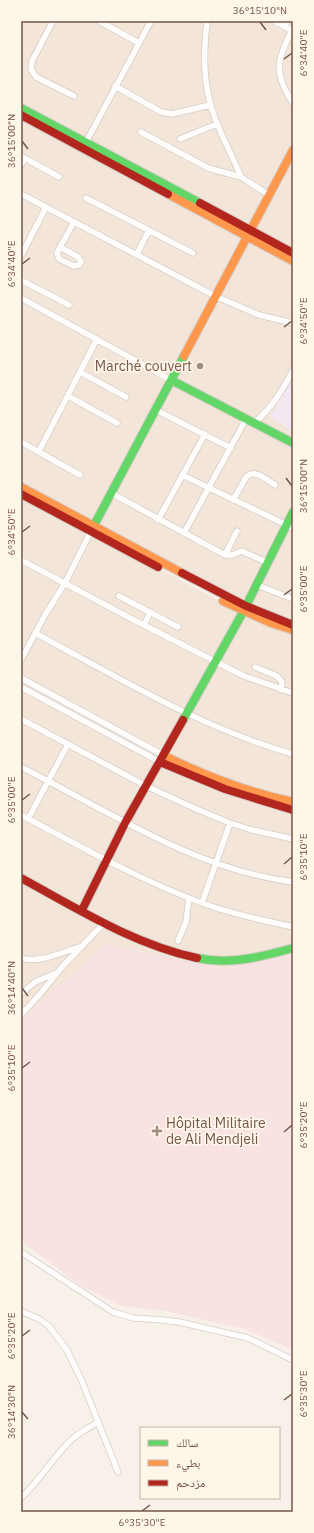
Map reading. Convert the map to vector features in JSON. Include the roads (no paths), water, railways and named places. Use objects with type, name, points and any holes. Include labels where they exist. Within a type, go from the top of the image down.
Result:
[{"type":"street","points":[[53,21],[32,60],[31,69],[36,77],[74,96]]},
{"type":"street","points":[[99,21],[139,43]]},
{"type":"street","points":[[84,145],[151,21]]},
{"type":"street","points":[[274,21],[286,24],[292,30],[279,59],[279,70],[284,87],[293,103]]},
{"type":"street","points":[[207,22],[204,60],[206,85],[210,105],[240,177]]},
{"type":"street","points":[[116,86],[162,112],[169,114],[210,105]]},
{"type":"street","points":[[21,108],[84,145],[248,234],[293,261]]},
{"type":"street","points":[[21,115],[84,145]]},
{"type":"street","points":[[180,139],[217,124]]},
{"type":"street","points":[[141,132],[208,168],[240,177],[269,195]]},
{"type":"street","points":[[21,660],[48,610],[65,583],[92,529],[293,150]]},
{"type":"street","points":[[21,165],[23,157],[59,177]]},
{"type":"street","points":[[21,194],[215,296],[259,315],[293,323]]},
{"type":"street","points":[[86,198],[193,252]]},
{"type":"street","points":[[21,256],[46,207]]},
{"type":"street","points":[[60,247],[74,222]]},
{"type":"street","points":[[137,254],[149,230]]},
{"type":"street","points":[[248,234],[293,253]]},
{"type":"street","points":[[21,280],[69,305]]},
{"type":"street","points":[[21,298],[171,380],[246,419],[255,422],[293,443]]},
{"type":"street","points":[[38,451],[97,339]]},
{"type":"street","points":[[255,422],[270,408],[285,386],[293,370]]},
{"type":"street","points":[[80,372],[126,397]]},
{"type":"street","points":[[68,396],[117,423]]},
{"type":"street","points":[[156,410],[231,448]]},
{"type":"street","points":[[184,533],[210,488],[246,419]]},
{"type":"street","points":[[158,520],[205,434]]},
{"type":"street","points":[[21,442],[80,474]]},
{"type":"street","points":[[233,500],[250,473],[257,474],[275,484]]},
{"type":"street","points":[[182,475],[290,526]]},
{"type":"street","points":[[21,487],[92,529]]},
{"type":"street","points":[[111,493],[158,520],[225,555],[232,555],[242,551],[268,563]]},
{"type":"street","points":[[21,494],[92,529],[271,623],[293,630]]},
{"type":"street","points":[[82,910],[125,823],[216,662],[268,563],[290,526],[293,512]]},
{"type":"street","points":[[225,555],[237,531]]},
{"type":"street","points":[[21,560],[31,563],[144,625],[244,676],[293,693]]},
{"type":"street","points":[[257,585],[293,599]]},
{"type":"street","points":[[119,596],[178,627]]},
{"type":"street","points":[[245,609],[293,625]]},
{"type":"street","points":[[144,625],[150,613]]},
{"type":"street","points":[[35,633],[187,714],[255,743],[293,754]]},
{"type":"street","points":[[255,667],[279,677],[282,682],[281,690]]},
{"type":"street","points":[[21,678],[201,781],[238,795],[293,810]]},
{"type":"street","points":[[21,687],[161,758],[236,787],[293,802]]},
{"type":"street","points":[[21,719],[146,786],[230,823],[252,830],[293,839]]},
{"type":"street","points":[[28,819],[68,744]]},
{"type":"street","points":[[21,767],[125,823],[173,846],[216,863],[257,876],[293,882]]},
{"type":"street","points":[[21,815],[106,861],[145,880],[202,903],[261,920],[293,927]]},
{"type":"street","points":[[202,903],[230,823]]},
{"type":"street","points":[[21,873],[73,901],[82,910]]},
{"type":"street","points":[[21,878],[72,907],[82,910],[127,935],[154,946],[180,954],[209,960],[232,961],[251,959],[293,948]]},
{"type":"street","points":[[178,941],[186,922],[189,898]]},
{"type":"street","points":[[21,1015],[56,973],[104,923]]},
{"type":"street","points":[[21,958],[37,960],[80,947]]},
{"type":"street","points":[[21,994],[35,982],[56,973]]},
{"type":"street","points":[[21,1252],[113,1312],[133,1318],[163,1320],[248,1338],[293,1360]]},
{"type":"street","points":[[21,1311],[39,1319],[48,1326],[67,1350],[74,1363],[118,1472]]},
{"type":"street","points":[[21,1498],[36,1482],[52,1460],[71,1440],[98,1422]]},
{"type":"place","name":"Marché couvert","points":[[200,366]]},
{"type":"place","name":"Hôpital Militaire de Ali Mendjeli","points":[[157,1131]]}]
